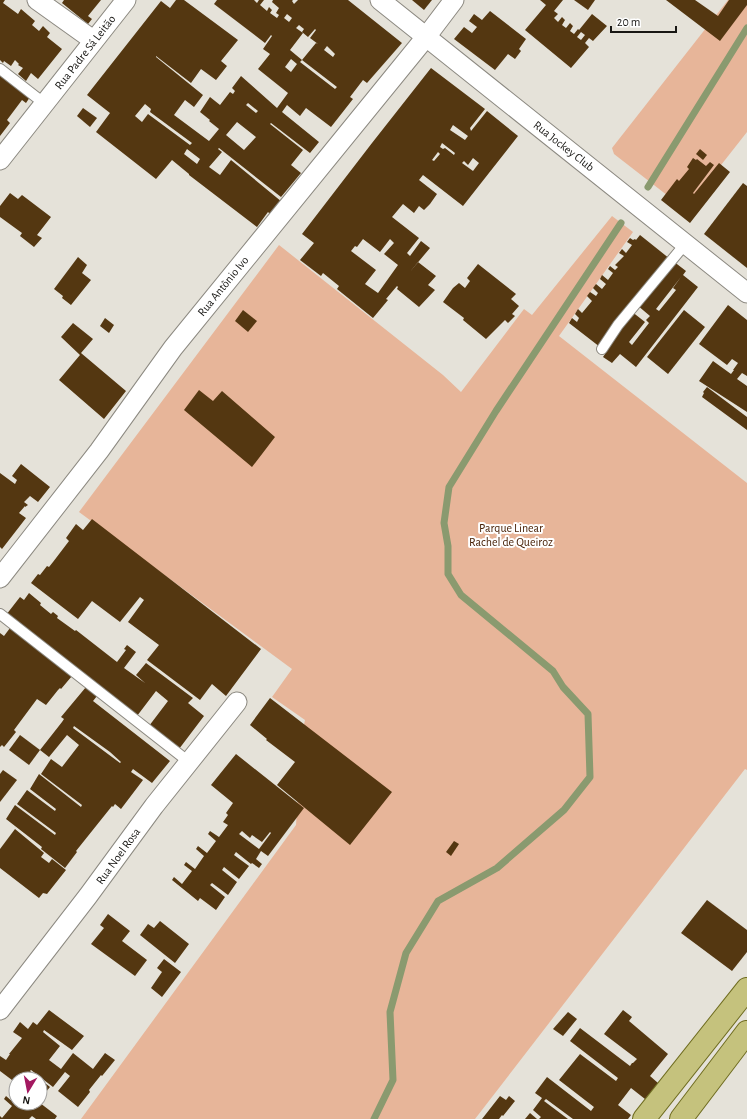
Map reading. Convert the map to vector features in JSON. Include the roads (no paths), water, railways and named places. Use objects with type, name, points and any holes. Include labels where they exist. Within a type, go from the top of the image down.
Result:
[{"type":"main road","points":[[644,1119],[747,989]]},
{"type":"main road","points":[[680,1119],[747,1032]]},
{"type":"street","points":[[37,0],[93,40]]},
{"type":"street","name":"Rua Padre Sá Leitão","points":[[0,160],[126,0]]},
{"type":"street","name":"Rua Jockey Club","points":[[380,0],[747,293]]},
{"type":"street","name":"Rua Antônio Ivo","points":[[0,578],[99,451],[173,348],[426,37],[454,0]]},
{"type":"street","name":"Rua Noel Rosa","points":[[0,1010],[88,896],[154,806],[237,702]]},
{"type":"lane","points":[[0,69],[45,104]]},
{"type":"lane","points":[[602,349],[618,325],[686,244]]},
{"type":"lane","points":[[0,614],[190,762]]},
{"type":"waterway","points":[[648,187],[747,28]]},
{"type":"waterway","points":[[374,1119],[393,1080],[390,1012],[406,953],[438,901],[497,868],[564,810],[590,777],[588,714],[563,687],[553,671],[461,595],[448,574],[448,546],[444,523],[449,487],[496,411],[621,223]]},
{"type":"park label","name":"Parque Linear Rachel de Queiroz","points":[[511,535]]}]
